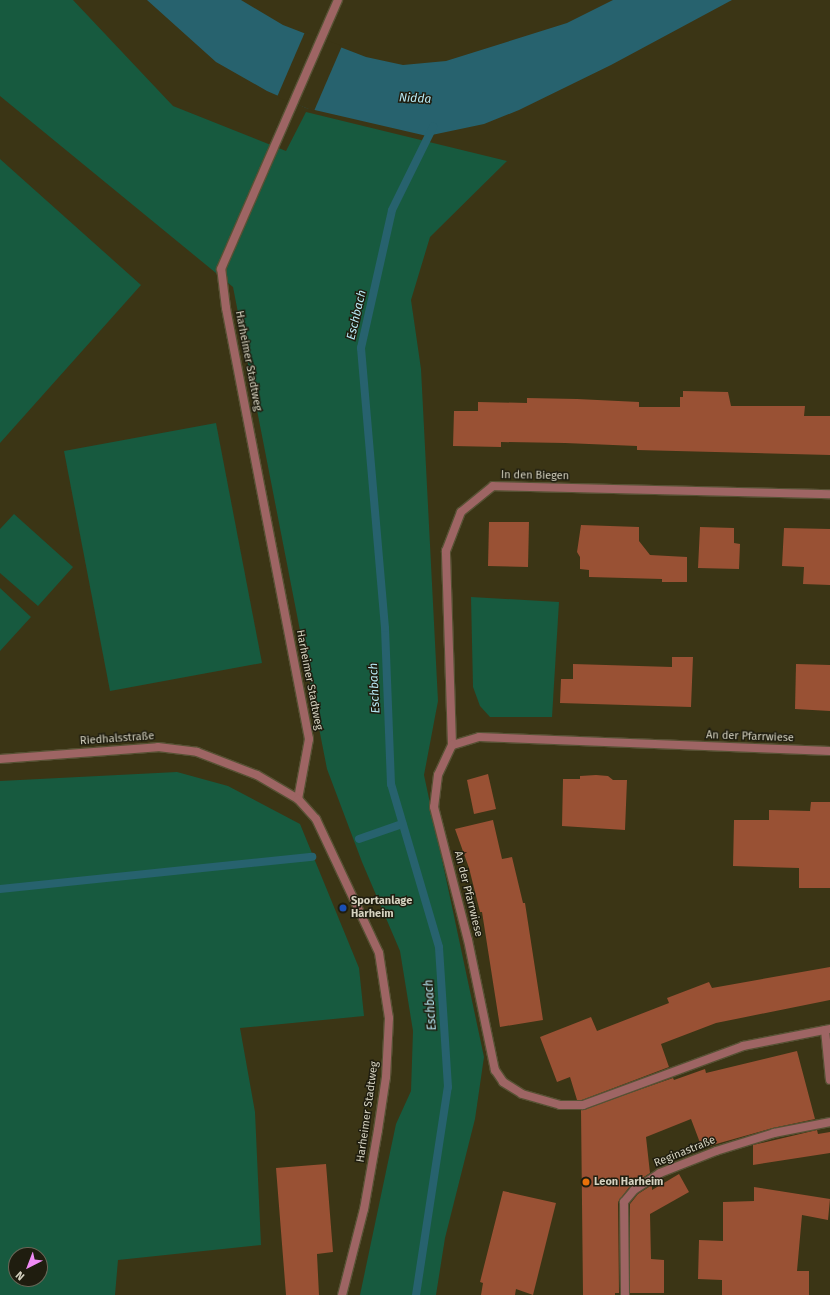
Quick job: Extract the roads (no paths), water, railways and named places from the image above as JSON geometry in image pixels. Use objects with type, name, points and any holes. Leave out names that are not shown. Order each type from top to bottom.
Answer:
[{"type":"street","name":"Harheimer Stadtweg","points":[[338,0],[273,154],[222,269],[226,308],[309,739],[298,799],[316,820],[379,953],[389,1018],[386,1077],[378,1130],[364,1209],[342,1295]]},
{"type":"street","name":"In den Biegen","points":[[452,745],[446,551],[461,512],[493,486],[830,494]]},
{"type":"street","name":"An der Pfarrwiese","points":[[827,1030],[743,1046],[583,1105],[560,1105],[539,1101],[503,1082],[495,1070],[468,940],[434,807],[438,775],[452,745],[479,737],[830,751]]},
{"type":"street","name":"Riedhalsstraße","points":[[0,759],[158,747],[197,752],[257,775],[298,799]]},
{"type":"street","points":[[827,1030],[830,1080]]},
{"type":"street","name":"Reginastraße","points":[[624,1295],[624,1202],[634,1190],[660,1173],[716,1151],[774,1133],[830,1122]]},
{"type":"water","name":"Nidda","points":[[147,0],[241,0],[283,25],[366,57],[403,65],[446,61],[567,23],[613,0],[732,0],[611,65],[519,110],[484,124],[427,136],[306,108],[267,91],[216,62]]},
{"type":"waterway","name":"Eschbach","points":[[416,1295],[448,1087],[439,947],[391,784],[385,628],[361,348],[392,210],[433,127]]},
{"type":"waterway","points":[[359,839],[402,824]]},
{"type":"waterway","points":[[0,889],[312,857]]},
{"type":"place","name":"Sportanlage Harheim","points":[[343,908]]},
{"type":"place","name":"Leon Harheim","points":[[586,1182]]}]
